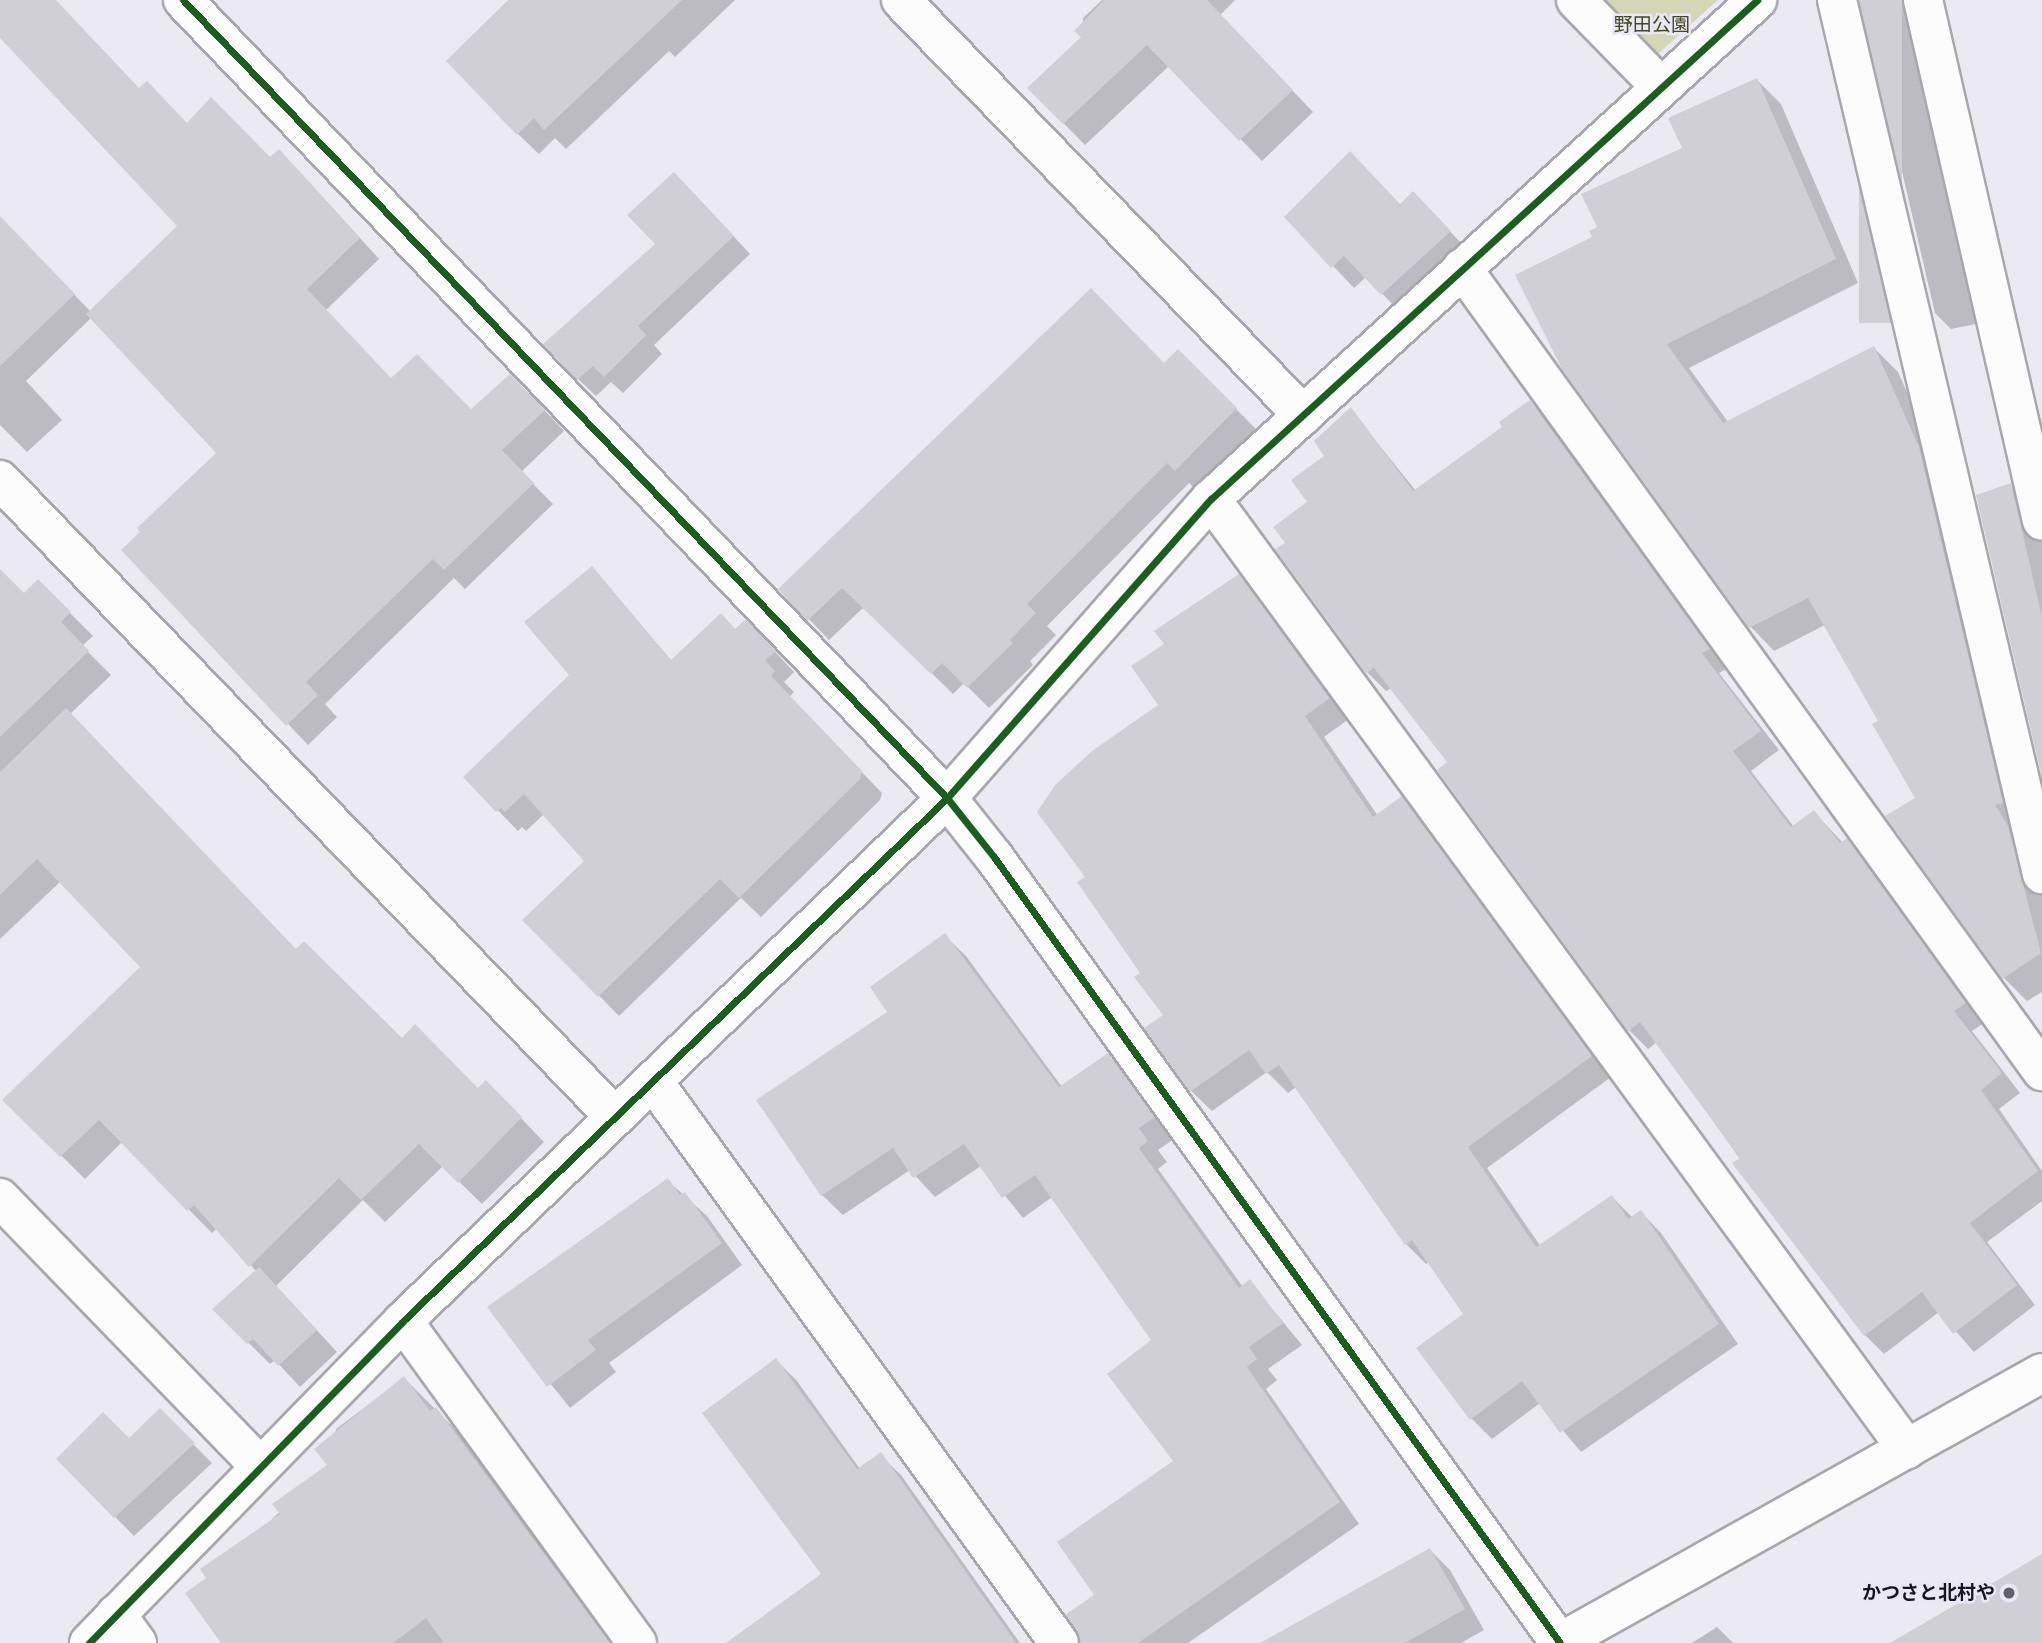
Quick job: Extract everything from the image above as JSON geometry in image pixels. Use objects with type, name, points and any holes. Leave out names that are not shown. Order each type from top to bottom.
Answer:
[{"type":"street","points":[[183,0],[947,798],[994,856],[1559,1643],[2042,1373]]},
{"type":"street","points":[[901,0],[1303,415]]},
{"type":"street","points":[[1576,0],[1660,86]]},
{"type":"street","points":[[89,1643],[127,1629],[259,1465],[403,1321],[947,798],[1211,499],[1757,0]]},
{"type":"street","points":[[1837,0],[2042,874]]},
{"type":"street","points":[[1923,0],[2042,521]]},
{"type":"street","points":[[1462,268],[2042,1071]]},
{"type":"street","points":[[0,480],[615,1117]]},
{"type":"street","points":[[1211,499],[1907,1449]]},
{"type":"street","points":[[653,1081],[1059,1643]]},
{"type":"street","points":[[0,1198],[259,1465]]},
{"type":"street","points":[[403,1321],[637,1643]]},
{"type":"green space","name":"野田公園","points":[[1592,0],[1718,0],[1650,61]]},
{"type":"building","points":[[0,0],[56,0],[139,88],[147,81],[187,123],[211,97],[270,157],[279,149],[360,238],[307,289],[391,378],[417,354],[471,409],[510,374],[545,410],[502,450],[534,483],[444,570],[433,559],[306,682],[318,695],[286,726],[121,550],[140,532],[137,528],[216,453],[86,314],[177,226],[0,38]]},
{"type":"building","points":[[508,0],[682,0],[544,130],[534,118],[517,135],[446,61]]},
{"type":"building","points":[[1104,0],[1207,0],[1293,90],[1239,141],[1147,45],[1063,124],[1027,88],[1081,37],[1074,31]]},
{"type":"building","points":[[1859,0],[1902,0],[1902,323],[1859,323]]},
{"type":"building","points":[[1757,78],[1836,259],[1667,344],[1723,423],[1874,346],[1919,447],[2003,803],[1995,805],[2008,826],[2041,953],[2002,979],[1885,816],[1915,798],[1872,724],[1878,721],[1808,598],[1749,628],[1562,369],[1515,275],[1592,237],[1589,231],[1597,227],[1581,194],[1682,148],[1668,118]]},
{"type":"building","points":[[1350,151],[1400,204],[1413,191],[1451,231],[1381,295],[1344,256],[1331,268],[1284,217]]},
{"type":"building","points":[[674,172],[734,236],[638,326],[646,335],[604,377],[593,366],[577,380],[543,344],[655,244],[627,215]]},
{"type":"building","points":[[0,216],[75,294],[0,366]]},
{"type":"building","points":[[1091,288],[1164,363],[1178,349],[1237,408],[1175,471],[1167,463],[1027,604],[1036,613],[1010,640],[1013,643],[967,688],[942,663],[931,674],[842,588],[807,621],[778,589]]},
{"type":"building","points":[[1530,400],[1710,649],[1702,653],[1761,731],[1733,751],[1791,827],[1814,810],[1840,843],[1847,838],[1966,1003],[1954,1011],[2002,1073],[1981,1090],[2038,1171],[1970,1223],[2017,1285],[1953,1334],[1922,1292],[1864,1336],[1732,1163],[1740,1158],[1640,1022],[1628,1031],[1437,770],[1447,762],[1374,668],[1366,673],[1275,549],[1285,543],[1273,527],[1307,502],[1291,480],[1324,456],[1314,441],[1351,407],[1413,491],[1502,427],[1499,422]]},
{"type":"building","points":[[2011,483],[2042,617],[2042,778],[1976,495]]},
{"type":"building","points":[[592,566],[671,660],[721,613],[735,629],[746,619],[776,651],[765,660],[775,671],[771,676],[862,771],[860,779],[739,898],[720,879],[598,997],[522,920],[584,861],[524,794],[505,812],[501,808],[496,812],[463,777],[569,675],[524,622]]},
{"type":"building","points":[[0,569],[24,593],[38,579],[71,612],[61,622],[89,651],[0,737]]},
{"type":"building","points":[[1239,574],[1330,698],[1305,716],[1373,817],[1402,796],[1592,1056],[1468,1147],[1536,1247],[1612,1195],[1628,1219],[1641,1210],[1719,1324],[1560,1433],[1522,1381],[1470,1420],[1416,1348],[1463,1314],[1412,1240],[1405,1245],[1279,1065],[1266,1074],[1249,1050],[1190,1092],[1144,1028],[1163,1015],[1134,977],[1140,973],[1077,882],[1085,877],[1037,812],[1055,785],[1092,751],[1158,705],[1131,666],[1164,644],[1154,631]]},
{"type":"building","points":[[66,708],[296,949],[304,941],[402,1038],[415,1024],[478,1088],[486,1080],[522,1117],[458,1183],[419,1144],[361,1200],[339,1178],[249,1267],[194,1205],[187,1211],[99,1120],[60,1157],[2,1100],[140,967],[37,859],[0,895],[0,772]]},
{"type":"building","points":[[945,933],[1059,1087],[1108,1053],[1155,1117],[1139,1128],[1148,1141],[1139,1148],[1239,1288],[1250,1279],[1283,1323],[1249,1347],[1257,1359],[1247,1367],[1340,1502],[1138,1643],[1080,1643],[1065,1615],[1094,1595],[1057,1542],[1173,1461],[1107,1374],[1151,1340],[1035,1175],[1002,1198],[964,1144],[913,1178],[893,1148],[821,1196],[756,1100],[887,1012],[870,987]]},
{"type":"building","points":[[668,1178],[680,1195],[685,1192],[722,1243],[588,1340],[596,1350],[547,1387],[487,1307]]},
{"type":"building","points":[[259,1267],[317,1330],[278,1366],[253,1339],[247,1344],[212,1309]]},
{"type":"building","points":[[776,1358],[857,1469],[881,1452],[1016,1643],[726,1643],[821,1574],[702,1413]]},
{"type":"building","points":[[404,1376],[430,1411],[436,1407],[610,1643],[444,1643],[426,1618],[393,1643],[221,1643],[185,1593],[206,1578],[200,1569],[280,1514],[272,1504],[327,1465],[314,1449]]},
{"type":"building","points":[[160,1408],[195,1443],[114,1518],[56,1459],[103,1412],[129,1438]]},
{"type":"building","points":[[1430,1548],[1465,1609],[1405,1643],[1260,1643]]},
{"type":"building","name":"かつさと北村や","points":[[2042,1554],[2042,1643],[1890,1643]]},
{"type":"cycle path","points":[[183,0],[947,798],[994,857],[1560,1643]]},
{"type":"cycle path","points":[[89,1643],[403,1321],[947,798],[1211,499],[1757,0]]},
{"type":"place","name":"かつさと北村や","points":[[2009,1593]]}]
